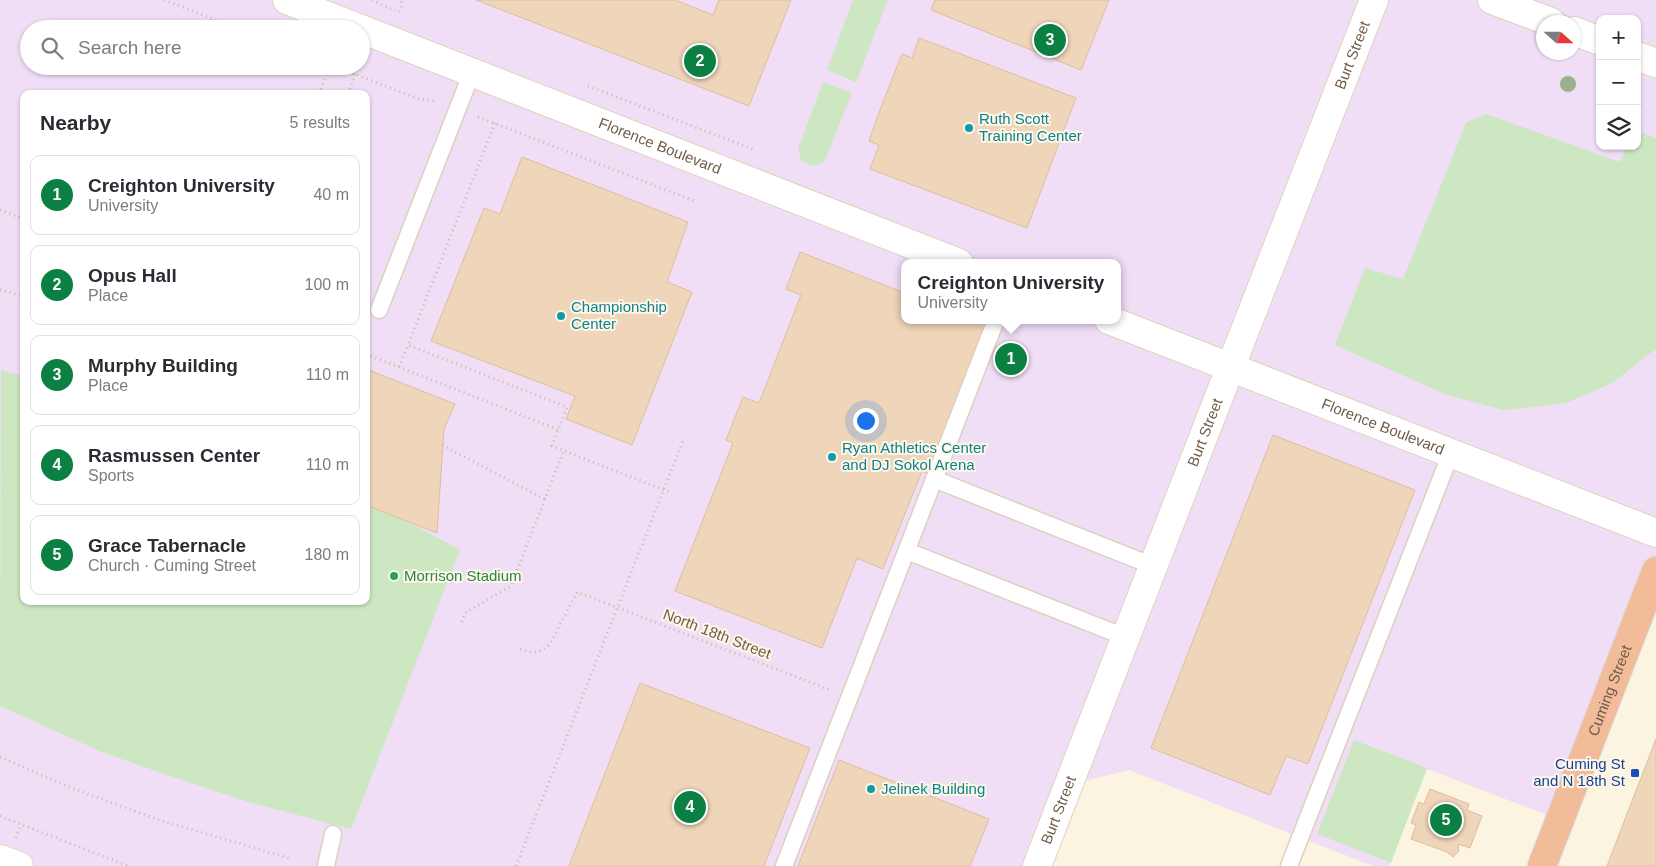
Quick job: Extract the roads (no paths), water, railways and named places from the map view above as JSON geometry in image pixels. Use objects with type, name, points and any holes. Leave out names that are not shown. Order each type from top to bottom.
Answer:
[{"type":"highway","name":"Cuming Street","points":[[1542,866],[1656,571]]},
{"type":"main road","name":"Florence Boulevard","points":[[287,0],[338,20]]},
{"type":"main road","name":"Burt Street","points":[[1037,866],[1374,0]]},
{"type":"main road","points":[[1492,0],[1536,16]]},
{"type":"main road","name":"Florence Boulevard","points":[[370,32],[949,259]]},
{"type":"main road","points":[[1581,34],[1596,39]]},
{"type":"main road","points":[[1641,57],[1656,63]]},
{"type":"main road","name":"Florence Boulevard","points":[[1119,324],[1656,533]]},
{"type":"main road","points":[[8,848],[19,866]]},
{"type":"lane","points":[[378,310],[472,72]]},
{"type":"lane","points":[[784,866],[994,324]]},
{"type":"lane","points":[[1289,866],[1451,453]]},
{"type":"lane","points":[[934,479],[1153,566]]},
{"type":"lane","points":[[907,551],[1125,637]]},
{"type":"lane","points":[[326,866],[333,834]]},
{"type":"place","name":"Murphy Building","points":[[1050,40]]},
{"type":"place","name":"Opus Hall","points":[[700,61]]},
{"type":"place","name":"Ruth Scott Training Center","points":[[969,128]]},
{"type":"place","name":"Championship Center","points":[[561,316]]},
{"type":"place","name":"Creighton University","points":[[1011,359]]},
{"type":"place","name":"Ryan Athletics Center and DJ Sokol Arena","points":[[832,457]]},
{"type":"place","name":"Morrison Stadium","points":[[394,576]]},
{"type":"place","name":"Cuming St and N 18th St","points":[[1635,773]]},
{"type":"place","name":"Jelinek Building","points":[[871,789]]},
{"type":"place","name":"Rasmussen Center","points":[[690,807]]},
{"type":"place","name":"Grace Tabernacle","points":[[1446,820]]}]
